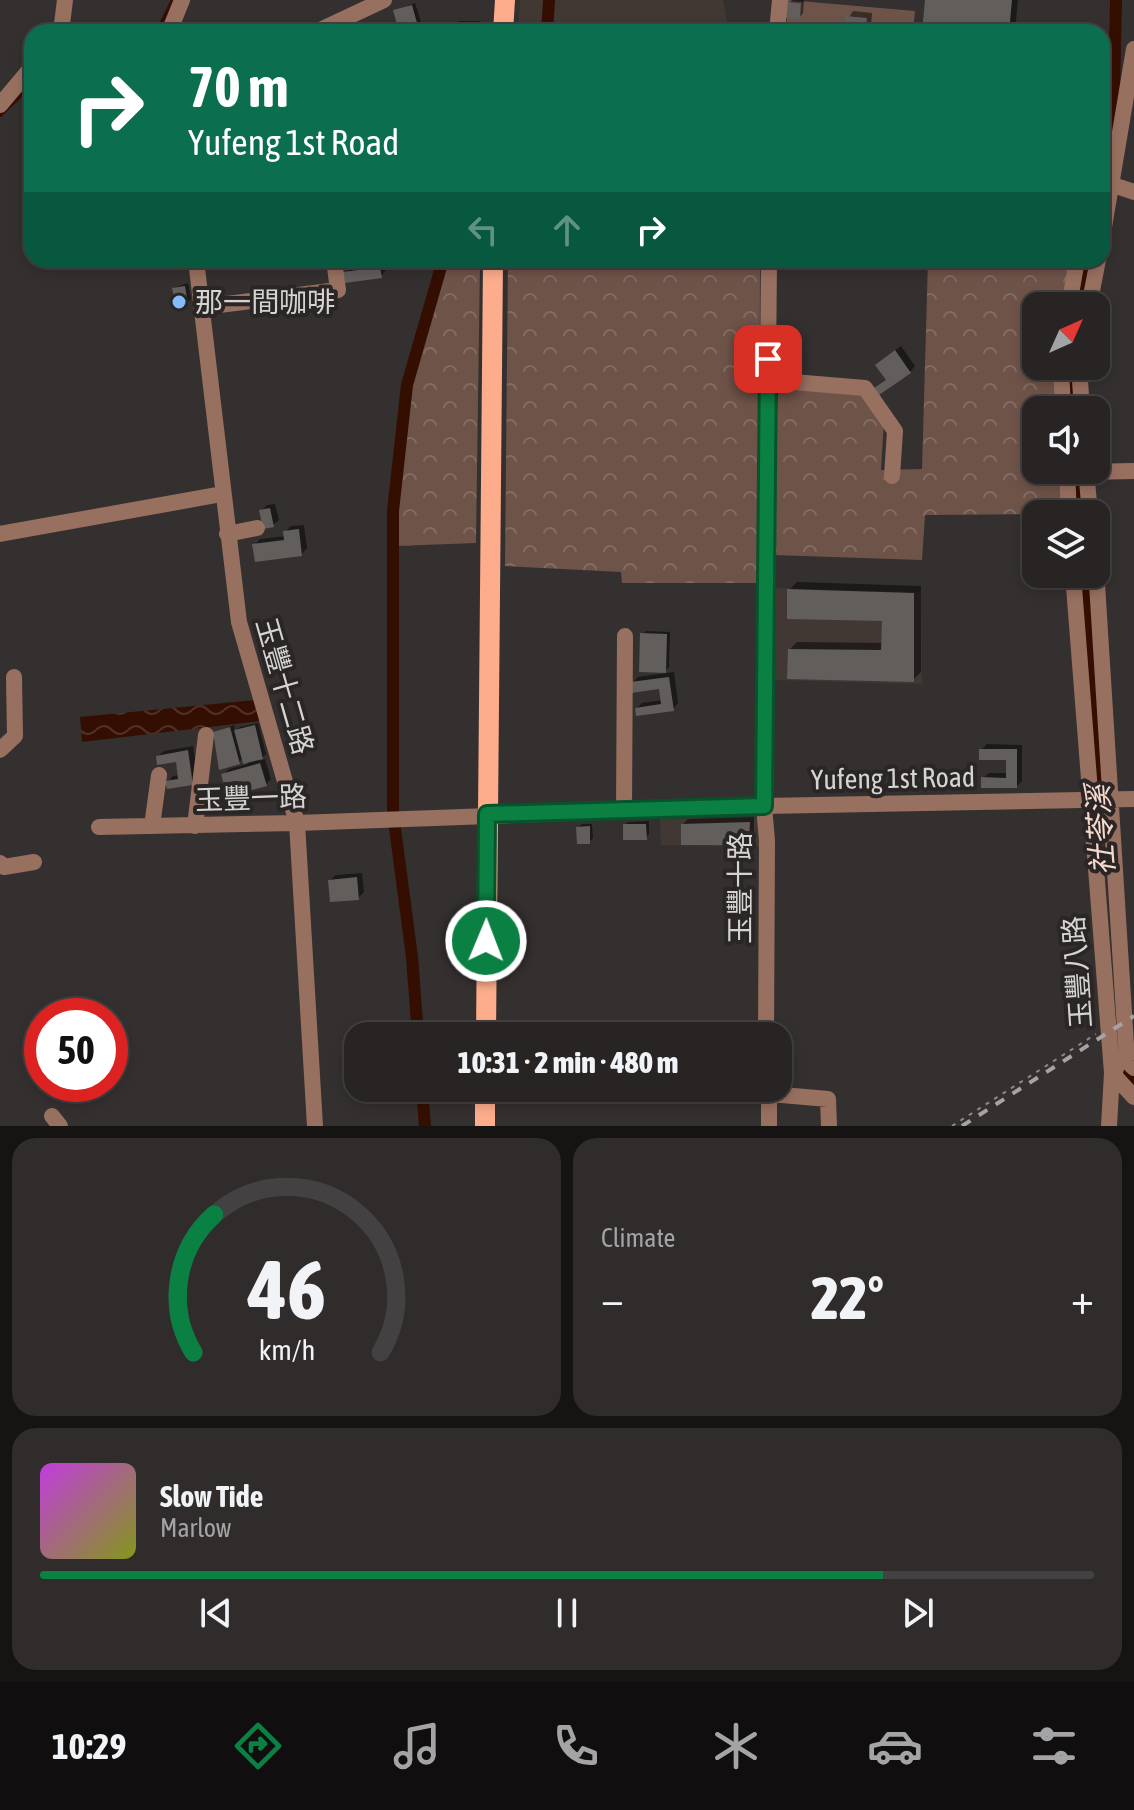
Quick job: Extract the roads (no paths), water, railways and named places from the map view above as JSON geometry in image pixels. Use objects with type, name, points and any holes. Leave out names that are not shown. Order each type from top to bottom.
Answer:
[{"type":"main road","points":[[504,24],[505,0]]},
{"type":"main road","points":[[486,1022],[493,268]]},
{"type":"main road","points":[[485,1102],[485,1126]]},
{"type":"street","points":[[62,24],[65,0]]},
{"type":"street","points":[[172,24],[182,0]]},
{"type":"street","points":[[333,24],[384,0]]},
{"type":"street","points":[[778,24],[780,0]]},
{"type":"street","points":[[1110,173],[1134,49]]},
{"type":"street","points":[[0,105],[24,76]]},
{"type":"street","points":[[1110,184],[1134,192]]},
{"type":"street","name":"玉豐十二路","points":[[197,268],[239,622],[297,823],[315,1126]]},
{"type":"street","points":[[203,307],[338,290],[335,268]]},
{"type":"street","name":"玉豐十路","points":[[766,1022],[767,841],[764,806],[769,268]]},
{"type":"street","points":[[1071,292],[1076,268]]},
{"type":"street","points":[[1092,292],[1096,268]]},
{"type":"street","points":[[769,380],[865,388],[895,431],[892,476]]},
{"type":"street","points":[[1110,471],[1134,471]]},
{"type":"street","points":[[0,534],[222,494]]},
{"type":"street","points":[[227,534],[257,528]]},
{"type":"street","name":"玉豐八路","points":[[1075,588],[1100,800],[1107,1027],[1123,1067],[1109,1126]]},
{"type":"street","points":[[1096,588],[1100,800],[1123,1067],[1134,1097]]},
{"type":"street","points":[[624,812],[625,636]]},
{"type":"street","points":[[0,750],[15,736],[14,677]]},
{"type":"street","points":[[195,826],[206,735]]},
{"type":"street","points":[[152,826],[159,775]]},
{"type":"street","points":[[1100,800],[1134,799]]},
{"type":"street","name":"Yufeng 1st Road","points":[[404,819],[764,806],[1100,800]]},
{"type":"street","name":"玉豐一路","points":[[99,827],[404,819]]},
{"type":"street","points":[[0,863],[4,867],[13,867],[34,862]]},
{"type":"street","points":[[792,1094],[828,1099],[829,1126]]},
{"type":"street","points":[[769,1126],[770,1102]]},
{"type":"water","points":[[255,700],[260,721],[82,742],[80,717]]},
{"type":"waterway","points":[[161,24],[173,0]]},
{"type":"waterway","points":[[548,24],[549,0]]},
{"type":"waterway","name":"社苓溪","points":[[1110,119],[1114,93],[1116,0]]},
{"type":"waterway","points":[[0,115],[24,92]]},
{"type":"waterway","points":[[417,1022],[412,957],[393,813],[393,511],[407,385],[441,268]]},
{"type":"waterway","name":"社苓溪","points":[[1081,292],[1086,268]]},
{"type":"waterway","name":"社苓溪","points":[[1071,380],[1072,396]]},
{"type":"waterway","name":"社苓溪","points":[[1078,484],[1079,500]]},
{"type":"waterway","name":"社苓溪","points":[[1084,588],[1099,800]]},
{"type":"waterway","name":"社苓溪","points":[[1116,1058],[1134,1080]]},
{"type":"waterway","points":[[423,1102],[425,1126]]},
{"type":"railway","points":[[962,1126],[1134,1016]]},
{"type":"place","name":"那一間咖啡","points":[[179,302]]}]
